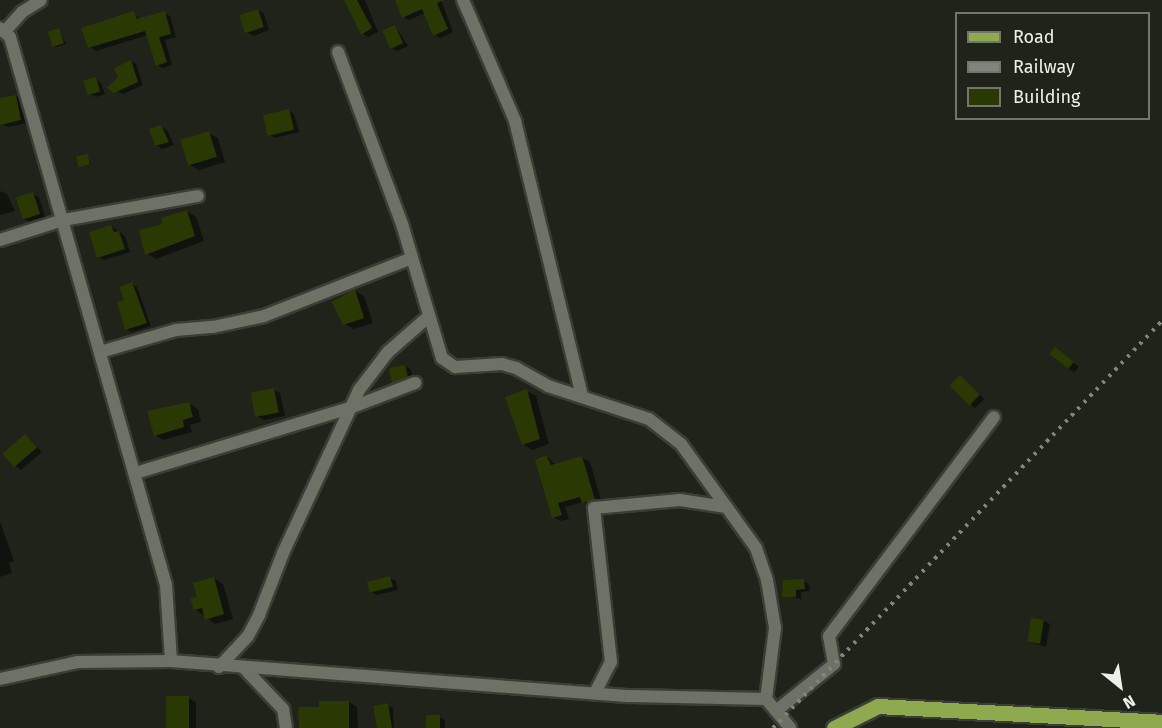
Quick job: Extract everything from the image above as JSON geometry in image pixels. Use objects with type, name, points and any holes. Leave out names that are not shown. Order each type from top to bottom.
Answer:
[{"type":"main road","points":[[834,728],[879,706],[1162,722]]},
{"type":"street","points":[[41,0],[22,12],[3,29],[63,220],[166,585],[171,662]]},
{"type":"street","points":[[463,0],[515,122],[582,396]]},
{"type":"street","points":[[338,52],[412,258],[437,350],[449,364],[502,364],[548,386],[582,396],[665,428],[703,470],[756,548],[767,580],[775,628],[766,699],[790,728]]},
{"type":"street","points":[[0,240],[63,220],[198,196]]},
{"type":"street","points":[[100,352],[176,330],[213,327],[264,316],[412,258]]},
{"type":"street","points":[[219,667],[248,636],[259,615],[283,553],[350,408],[388,352],[428,317]]},
{"type":"street","points":[[142,471],[350,408],[415,383]]},
{"type":"street","points":[[776,711],[834,664],[829,636],[994,417]]},
{"type":"street","points":[[595,693],[611,662],[594,508],[680,500],[726,507]]},
{"type":"street","points":[[0,679],[77,662],[171,662],[595,693],[766,699]]},
{"type":"street","points":[[244,668],[283,709],[286,728]]},
{"type":"building","points":[[344,0],[357,0],[372,28],[361,35]]},
{"type":"building","points":[[395,0],[444,0],[437,3],[448,29],[433,36],[422,9],[402,18]]},
{"type":"building","points":[[258,9],[264,27],[245,33],[239,15]]},
{"type":"building","points":[[134,11],[137,19],[165,11],[171,34],[159,37],[167,62],[156,66],[145,31],[88,48],[81,28]]},
{"type":"building","points":[[395,25],[403,43],[390,49],[382,31]]},
{"type":"building","points":[[59,28],[64,43],[53,47],[48,32]]},
{"type":"building","points":[[131,60],[138,82],[114,93],[107,88],[118,77],[114,68]]},
{"type":"building","points":[[96,77],[100,91],[88,95],[84,81]]},
{"type":"building","points":[[16,95],[21,120],[0,125],[0,98]]},
{"type":"building","points":[[289,109],[294,129],[268,136],[263,116]]},
{"type":"building","points":[[161,125],[169,142],[155,146],[149,129]]},
{"type":"building","points":[[209,131],[217,157],[188,166],[180,140]]},
{"type":"building","points":[[88,154],[90,165],[78,167],[76,156]]},
{"type":"building","points":[[33,192],[40,214],[23,219],[16,198]]},
{"type":"building","points":[[187,210],[195,236],[145,255],[139,230],[162,224],[161,218]]},
{"type":"building","points":[[111,225],[114,232],[119,231],[125,249],[97,258],[89,232]]},
{"type":"building","points":[[132,282],[147,323],[125,330],[117,302],[124,300],[119,287]]},
{"type":"building","points":[[355,289],[364,318],[343,325],[332,302]]},
{"type":"building","points":[[1055,347],[1074,362],[1068,369],[1049,354]]},
{"type":"building","points":[[405,365],[408,377],[392,383],[389,368]]},
{"type":"building","points":[[960,375],[980,395],[969,405],[949,386]]},
{"type":"building","points":[[274,388],[279,413],[255,417],[250,393]]},
{"type":"building","points":[[527,389],[540,439],[522,445],[505,397]]},
{"type":"building","points":[[189,402],[193,417],[183,420],[184,427],[154,436],[147,411]]},
{"type":"building","points":[[25,434],[37,448],[14,467],[2,454]]},
{"type":"building","points":[[546,455],[551,465],[582,456],[595,500],[582,503],[580,497],[558,503],[562,515],[552,518],[535,460]]},
{"type":"building","points":[[390,576],[393,587],[370,593],[367,582]]},
{"type":"building","points":[[214,577],[224,614],[205,620],[202,608],[194,610],[190,599],[197,597],[193,583]]},
{"type":"building","points":[[804,579],[805,589],[796,590],[796,597],[782,597],[783,580]]},
{"type":"building","points":[[1031,618],[1044,620],[1040,644],[1027,642]]},
{"type":"building","points":[[166,696],[189,696],[189,728],[166,728]]},
{"type":"building","points":[[319,701],[349,701],[349,728],[299,728],[298,707],[319,707]]},
{"type":"building","points":[[388,703],[392,728],[377,728],[373,706]]},
{"type":"building","points":[[426,715],[440,715],[440,728],[426,728]]},
{"type":"railway","points":[[773,728],[1162,321]]}]
